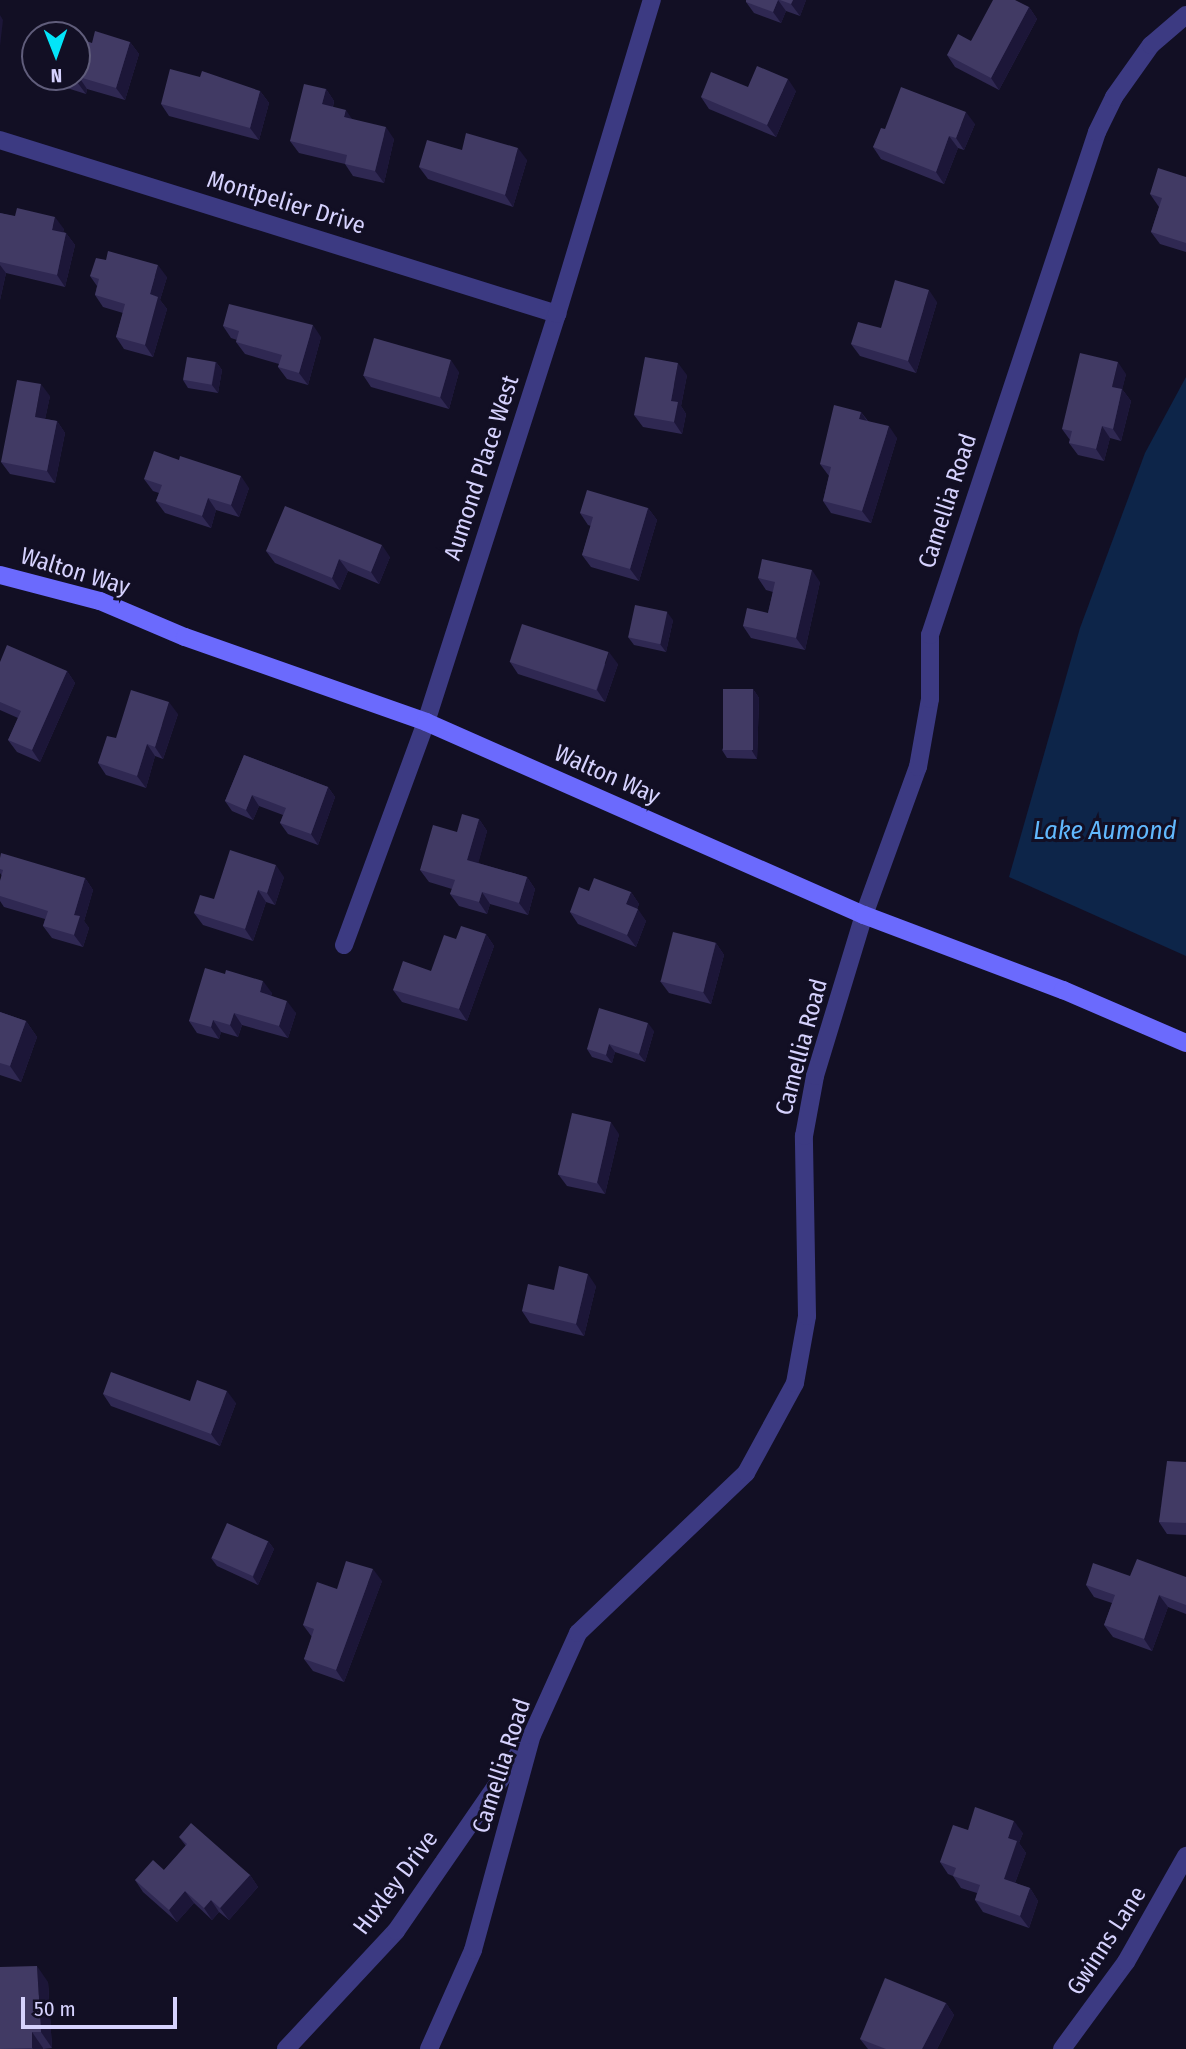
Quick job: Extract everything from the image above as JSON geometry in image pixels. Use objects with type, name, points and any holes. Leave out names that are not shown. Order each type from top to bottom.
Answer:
[{"type":"main road","name":"Walton Way","points":[[0,575],[100,601],[185,637],[426,722],[864,915],[1063,990],[1186,1043]]},
{"type":"street","name":"Aumond Place West","points":[[344,945],[426,722],[557,314],[652,0]]},
{"type":"street","name":"Camellia Road","points":[[429,2049],[473,1950],[532,1735],[578,1633],[746,1472],[795,1383],[807,1316],[804,1136],[816,1076],[864,915],[918,767],[930,699],[930,635],[1078,180],[1114,97],[1151,45],[1186,16]]},
{"type":"street","name":"Montpelier Drive","points":[[0,140],[557,314]]},
{"type":"street","name":"Huxley Drive","points":[[286,2049],[396,1931],[532,1735]]},
{"type":"street","name":"Gwinns Lane","points":[[1062,2049],[1126,1962],[1186,1856]]},
{"type":"water","name":"Lake Aumond","points":[[1186,377],[1186,956],[1009,877],[1080,628],[1145,453]]},
{"type":"building","points":[[746,0],[778,0],[773,12]]},
{"type":"building","points":[[993,0],[1015,0],[1029,7],[991,78],[947,55],[958,34],[971,41]]},
{"type":"building","points":[[95,31],[130,42],[116,88],[91,81]]},
{"type":"building","points":[[757,66],[788,79],[767,125],[701,97],[711,72],[748,87]]},
{"type":"building","points":[[170,69],[200,77],[202,71],[260,91],[250,128],[161,104]]},
{"type":"building","points":[[304,84],[326,89],[322,104],[346,110],[344,117],[386,127],[375,171],[345,164],[347,155],[290,141]]},
{"type":"building","points":[[901,87],[966,112],[956,138],[949,136],[936,172],[873,147],[881,128],[885,129]]},
{"type":"building","points":[[466,133],[518,148],[505,195],[419,167],[427,140],[462,150]]},
{"type":"building","points":[[1158,168],[1186,177],[1186,243],[1151,232],[1162,198],[1150,194]]},
{"type":"building","points":[[17,208],[55,217],[52,230],[66,233],[57,275],[0,262],[0,213],[15,216]]},
{"type":"building","points":[[108,251],[158,265],[150,294],[158,297],[145,345],[116,337],[125,304],[95,295],[99,279],[90,276],[96,258],[106,260]]},
{"type":"building","points":[[895,280],[929,290],[908,361],[851,344],[858,322],[881,328]]},
{"type":"building","points":[[229,304],[313,325],[299,373],[278,367],[282,355],[236,342],[239,331],[223,326]]},
{"type":"building","points":[[374,338],[451,360],[440,398],[363,375]]},
{"type":"building","points":[[1080,353],[1118,362],[1112,387],[1122,389],[1113,429],[1102,426],[1096,449],[1069,443],[1072,431],[1062,429]]},
{"type":"building","points":[[187,357],[216,362],[212,385],[183,380]]},
{"type":"building","points":[[645,357],[678,363],[671,401],[678,402],[674,422],[634,415]]},
{"type":"building","points":[[17,380],[41,384],[35,417],[57,421],[47,471],[1,462]]},
{"type":"building","points":[[834,405],[861,412],[859,419],[889,426],[862,511],[823,501],[831,467],[820,464]]},
{"type":"building","points":[[154,451],[179,460],[180,456],[241,476],[231,505],[208,498],[202,516],[156,501],[162,485],[144,479]]},
{"type":"building","points":[[587,490],[648,508],[630,569],[582,555],[593,517],[580,513]]},
{"type":"building","points":[[285,506],[382,545],[371,572],[339,559],[332,578],[266,551]]},
{"type":"building","points":[[762,559],[812,570],[796,638],[743,626],[747,608],[768,613],[775,582],[758,578]]},
{"type":"building","points":[[635,605],[667,612],[660,644],[628,637]]},
{"type":"building","points":[[522,624],[609,652],[596,690],[510,662]]},
{"type":"building","points":[[7,645],[67,671],[32,750],[8,740],[21,711],[0,702],[0,662]]},
{"type":"building","points":[[723,689],[753,689],[753,750],[723,750]]},
{"type":"building","points":[[131,690],[169,702],[155,747],[147,744],[137,776],[98,763],[107,736],[116,738]]},
{"type":"building","points":[[244,755],[328,787],[311,834],[280,823],[286,808],[252,795],[246,810],[225,801]]},
{"type":"building","points":[[462,814],[479,819],[467,860],[527,877],[519,903],[482,892],[479,902],[450,894],[455,880],[420,870],[433,825],[457,832]]},
{"type":"building","points":[[230,850],[276,865],[267,893],[258,890],[245,929],[194,913],[200,895],[214,899]]},
{"type":"building","points":[[1,853],[85,878],[74,915],[80,916],[74,935],[43,926],[48,911],[0,896],[3,870],[0,869]]},
{"type":"building","points":[[594,878],[631,892],[626,904],[638,909],[627,935],[570,912],[579,887],[589,891]]},
{"type":"building","points":[[461,926],[486,934],[459,1009],[393,990],[403,961],[431,971],[444,935],[456,939]]},
{"type":"building","points":[[673,932],[716,943],[703,992],[661,981]]},
{"type":"building","points":[[205,968],[225,974],[226,970],[263,981],[260,992],[287,1001],[279,1026],[234,1013],[230,1025],[213,1020],[211,1027],[189,1021]]},
{"type":"building","points":[[599,1008],[648,1023],[639,1054],[609,1044],[606,1055],[587,1049]]},
{"type":"building","points":[[0,1012],[26,1021],[10,1066],[0,1063]]},
{"type":"building","points":[[572,1113],[611,1122],[597,1183],[558,1174]]},
{"type":"building","points":[[559,1266],[588,1274],[576,1324],[522,1311],[528,1284],[554,1290]]},
{"type":"building","points":[[111,1372],[190,1401],[197,1380],[227,1391],[211,1434],[103,1394]]},
{"type":"building","points":[[1167,1461],[1186,1462],[1186,1523],[1159,1522]]},
{"type":"building","points":[[227,1523],[268,1541],[253,1576],[212,1558]]},
{"type":"building","points":[[1137,1559],[1186,1577],[1186,1605],[1159,1595],[1144,1639],[1104,1625],[1115,1595],[1086,1585],[1093,1563],[1130,1576]]},
{"type":"building","points":[[346,1561],[373,1569],[336,1670],[304,1659],[314,1629],[303,1625],[317,1582],[337,1589]]},
{"type":"building","points":[[975,1807],[1014,1821],[1008,1838],[1017,1841],[1004,1879],[1030,1888],[1020,1916],[975,1900],[980,1885],[953,1876],[956,1868],[940,1862],[953,1825],[968,1830]]},
{"type":"building","points":[[191,1823],[250,1875],[220,1908],[211,1900],[204,1908],[185,1891],[169,1910],[135,1880],[153,1860],[164,1870],[187,1844],[179,1837]]},
{"type":"building","points":[[37,1966],[41,2032],[32,2032],[32,2048],[0,2049],[0,1967]]},
{"type":"building","points":[[885,1978],[946,2003],[922,2049],[886,2049],[860,2039]]}]
